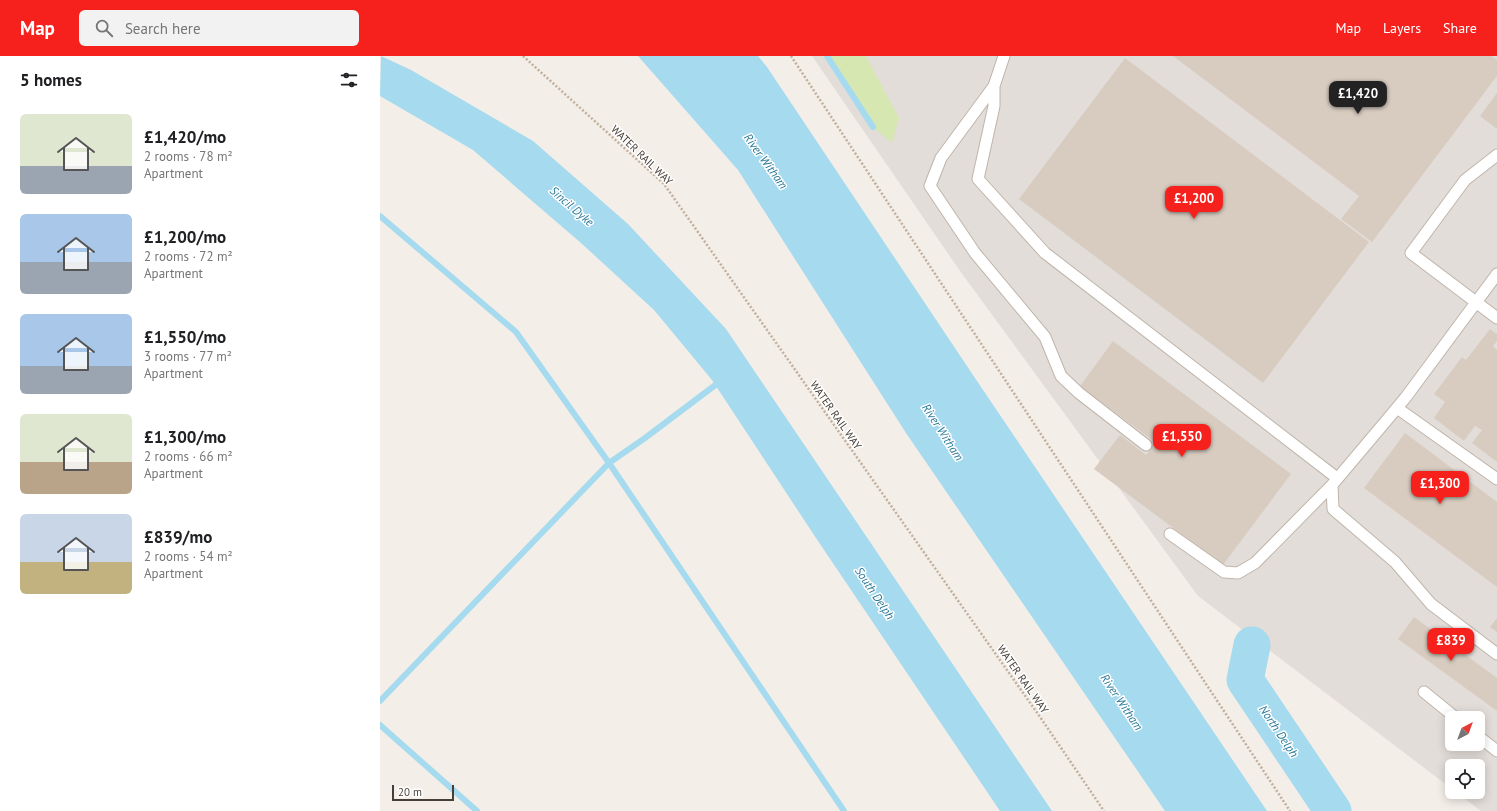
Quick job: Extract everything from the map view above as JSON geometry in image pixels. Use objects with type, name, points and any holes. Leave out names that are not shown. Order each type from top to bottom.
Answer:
[{"type":"lane","points":[[1004,56],[994,86],[941,158],[930,186],[975,253],[1045,337],[1061,376],[1079,393],[1146,445]]},
{"type":"lane","points":[[994,86],[994,106],[978,180],[1046,253],[1335,482]]},
{"type":"lane","points":[[1497,155],[1464,180],[1411,253],[1497,318]]},
{"type":"lane","points":[[1170,534],[1224,572],[1238,573],[1255,563],[1335,482],[1397,408],[1497,274]]},
{"type":"lane","points":[[1397,408],[1497,479]]},
{"type":"lane","points":[[1335,482],[1332,509],[1395,562],[1431,604],[1497,654]]},
{"type":"lane","points":[[1424,692],[1447,711]]},
{"type":"lane","points":[[1485,742],[1497,751]]},
{"type":"path","name":"WATER RAIL WAY","points":[[523,56],[664,184],[1034,708],[1104,811]]},
{"type":"path","points":[[791,56],[1290,811]]},
{"type":"shaded area","points":[[812,56],[1497,56],[1497,811],[1481,811],[1465,799],[1485,799],[1485,759],[1445,759],[1445,784],[1198,596],[960,271]]},
{"type":"green space","points":[[827,56],[866,56],[899,118],[892,143],[873,127]]},
{"type":"water","points":[[381,56],[411,70],[533,141],[628,224],[726,329],[1052,811],[1000,811],[816,538],[712,380],[654,310],[581,243],[473,150],[380,96]]},
{"type":"water","name":"River Witham","points":[[638,56],[758,56],[767,67],[1267,811],[1165,811],[906,433],[738,170]]},
{"type":"building","points":[[1173,56],[1492,56],[1497,60],[1497,76],[1372,242],[1341,219],[1359,196]]},
{"type":"building","points":[[1125,58],[1369,242],[1263,383],[1019,199]]},
{"type":"building","points":[[1497,93],[1497,129],[1480,116]]},
{"type":"building","points":[[1490,329],[1497,334],[1497,341],[1493,346],[1497,350],[1497,462],[1472,443],[1482,430],[1475,426],[1464,441],[1434,418],[1445,402],[1434,394],[1462,357],[1466,360]]},
{"type":"building","points":[[1113,341],[1291,474],[1223,565],[1094,469],[1120,435],[1146,455],[1155,442],[1080,386]]},
{"type":"building","points":[[1405,433],[1497,502],[1497,587],[1364,488]]},
{"type":"building","points":[[1414,617],[1497,678],[1497,711],[1398,639]]},
{"type":"building","points":[[1497,618],[1497,632],[1490,627]]},
{"type":"waterway","points":[[827,56],[873,127]]},
{"type":"waterway","points":[[380,216],[516,332],[609,463],[844,811]]},
{"type":"waterway","points":[[380,701],[609,463],[722,380]]},
{"type":"waterway","name":"North Delph","points":[[1252,645],[1245,680],[1333,811]]},
{"type":"waterway","points":[[380,725],[477,811]]},
{"type":"water label","name":"Sincil Dyke","points":[[572,206]]},
{"type":"water label","name":"South Delph","points":[[875,593]]}]
